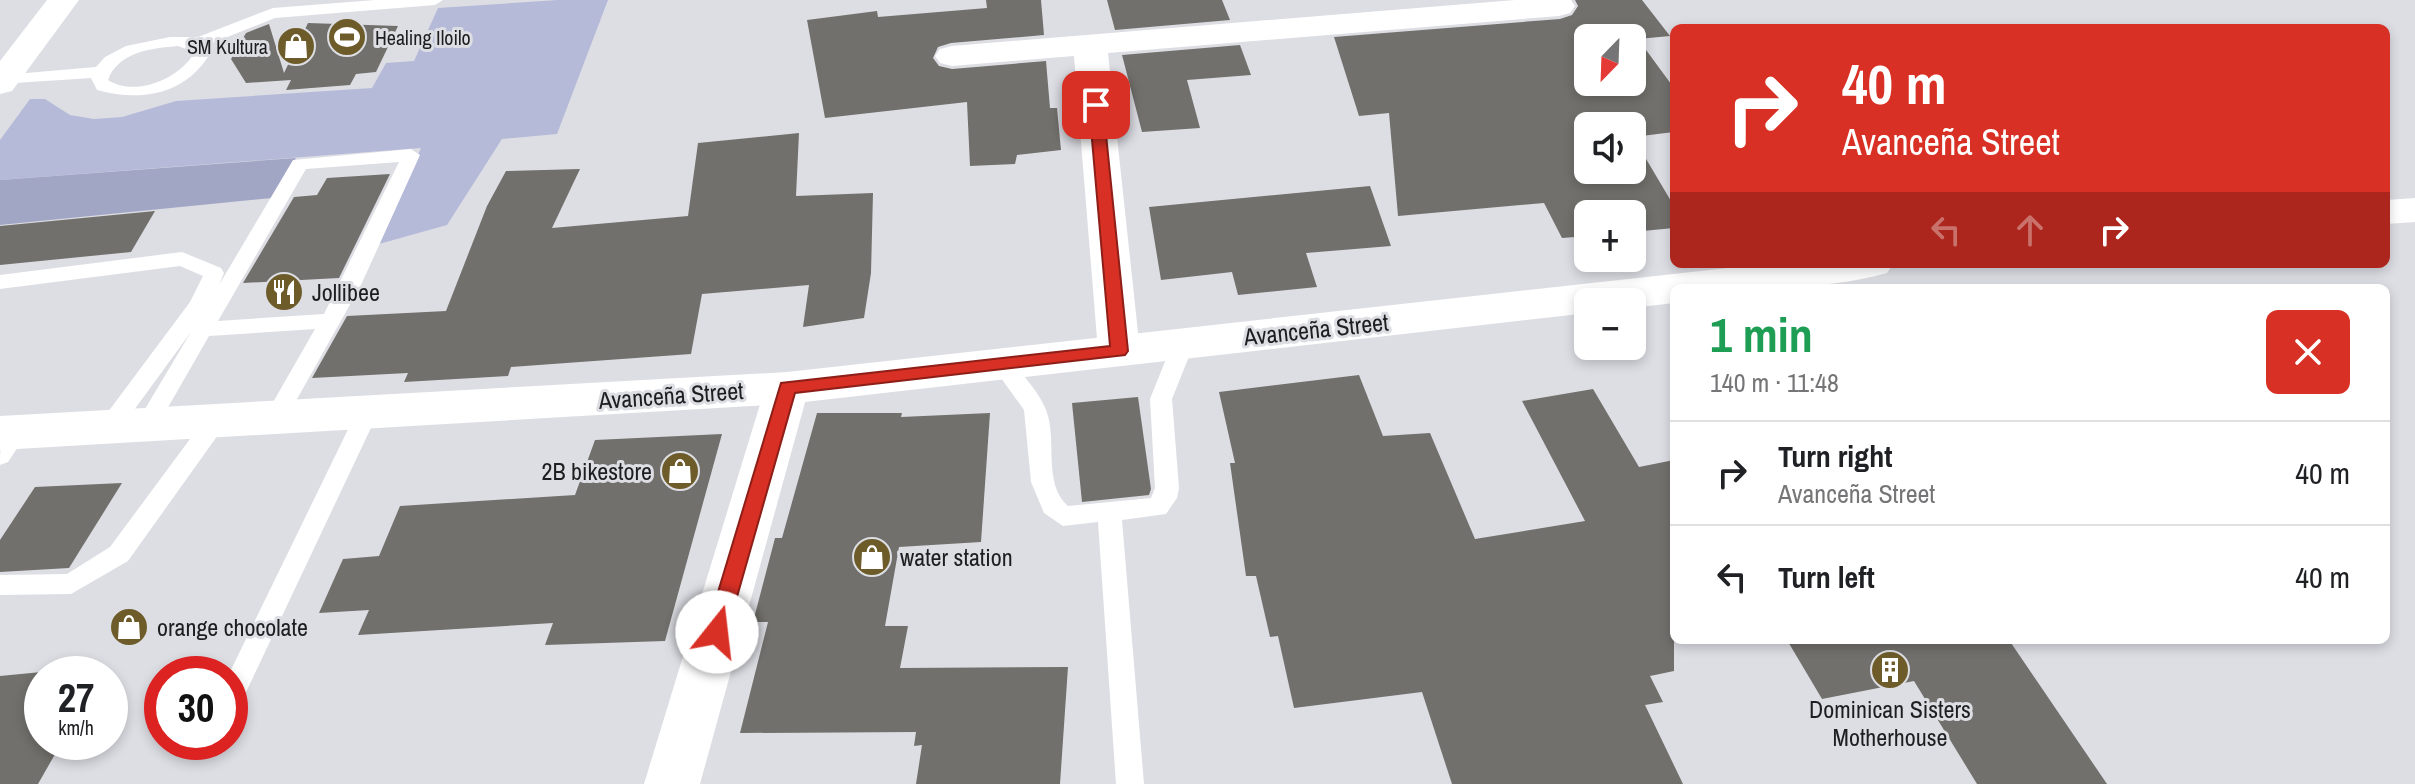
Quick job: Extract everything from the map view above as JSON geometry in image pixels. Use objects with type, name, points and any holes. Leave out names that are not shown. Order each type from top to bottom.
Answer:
[{"type":"main road","points":[[2,82],[63,0]]},
{"type":"main road","points":[[952,56],[1559,6],[1554,0]]},
{"type":"main road","points":[[1090,44],[1119,351]]},
{"type":"main road","points":[[2390,212],[2415,210]]},
{"type":"main road","points":[[1712,284],[1841,268]]},
{"type":"main road","name":"Avanceña Street","points":[[6,441],[128,425],[787,388],[1670,289]]},
{"type":"main road","points":[[672,784],[787,388]]},
{"type":"lane","points":[[191,44],[201,55],[198,63],[176,79],[161,85],[143,90],[113,90],[103,86],[99,80],[108,64],[133,49],[165,42],[191,44],[222,36],[273,13],[435,0]]},
{"type":"lane","points":[[2,82],[101,72]]},
{"type":"lane","points":[[128,425],[203,329],[300,164],[411,155],[351,285],[275,418]]},
{"type":"lane","points":[[0,282],[182,259],[214,273],[199,305],[128,425]]},
{"type":"lane","points":[[203,329],[330,321]]},
{"type":"lane","points":[[1002,364],[1035,411],[1049,504],[1063,516],[1158,507],[1165,498],[1161,399],[1183,344]]},
{"type":"lane","points":[[248,661],[367,413]]},
{"type":"lane","points":[[0,585],[71,584],[119,554],[215,422]]},
{"type":"lane","points":[[1109,512],[1130,784]]},
{"type":"shaded area","points":[[608,0],[557,134],[502,139],[447,225],[379,244],[421,148],[0,180],[0,140],[30,99],[45,99],[70,115],[94,119],[122,117],[176,101],[372,88],[386,63],[414,61],[438,8]]},
{"type":"shaded area","points":[[296,158],[272,198],[0,225],[0,180]]},
{"type":"building","points":[[986,0],[1041,0],[1044,35],[951,43],[938,47],[933,58],[939,66],[952,69],[1046,61],[1050,108],[1057,108],[1061,150],[1017,155],[1015,164],[970,166],[967,102],[825,118],[807,20],[877,11],[878,17],[987,8]]},
{"type":"building","points":[[1107,0],[1222,0],[1230,20],[1115,30]]},
{"type":"building","points":[[1575,0],[1642,0],[1670,36],[1646,38],[1646,24],[1574,24],[1574,96],[1646,96],[1646,50],[1670,83],[1670,132],[1646,135],[1646,112],[1574,112],[1574,184],[1646,184],[1646,159],[1670,199],[1670,228],[1646,231],[1646,200],[1574,200],[1574,237],[1562,238],[1544,203],[1398,216],[1389,113],[1359,116],[1334,37],[1560,19],[1572,15],[1578,6]]},
{"type":"building","points":[[308,23],[398,26],[376,72],[356,74],[350,85],[286,90],[291,80],[246,83],[231,59],[246,33],[269,24],[284,73]]},
{"type":"building","points":[[1240,45],[1251,75],[1187,80],[1200,128],[1142,132],[1122,55]]},
{"type":"building","points":[[799,133],[796,196],[873,193],[871,273],[864,318],[803,327],[809,285],[702,294],[691,354],[511,367],[508,376],[404,382],[408,373],[312,378],[347,316],[446,311],[487,206],[506,171],[580,169],[552,228],[688,216],[698,143]]},
{"type":"building","points":[[390,174],[339,278],[243,283],[294,197],[317,195],[327,178]]},
{"type":"building","points":[[1370,186],[1391,246],[1306,253],[1317,287],[1238,295],[1232,272],[1161,280],[1149,207]]},
{"type":"building","points":[[155,211],[131,252],[0,265],[0,226]]},
{"type":"building","points":[[1359,375],[1383,436],[1430,433],[1475,539],[1585,521],[1522,401],[1593,389],[1639,467],[1670,461],[1670,644],[1674,644],[1674,671],[1650,676],[1663,702],[1645,705],[1683,784],[1452,784],[1422,692],[1294,708],[1278,636],[1270,637],[1256,576],[1246,576],[1230,463],[1235,463],[1219,392]]},
{"type":"building","points":[[1138,397],[1151,489],[1149,495],[1082,502],[1072,403]]},
{"type":"building","points":[[817,413],[902,413],[901,417],[990,413],[981,542],[899,547],[885,626],[908,626],[900,668],[1068,667],[1060,784],[916,784],[922,745],[914,746],[916,732],[740,733],[768,622],[753,622],[775,538],[782,538]]},
{"type":"building","points":[[722,434],[665,641],[545,645],[553,623],[358,635],[369,610],[319,613],[343,559],[379,556],[400,506],[575,495],[595,440]]},
{"type":"building","points":[[122,483],[69,568],[0,572],[0,540],[35,487]]},
{"type":"building","points":[[1789,644],[2012,644],[2107,784],[1977,784],[1914,681],[1822,699]]},
{"type":"building","points":[[24,674],[24,760],[52,760],[38,784],[0,784],[0,676]]},
{"type":"place","name":"Healing Iloilo","points":[[347,37]]},
{"type":"place","name":"SM Kultura","points":[[296,46]]},
{"type":"place","name":"Jollibee","points":[[284,292]]},
{"type":"place","name":"2B bikestore","points":[[680,471]]},
{"type":"place","name":"water station","points":[[872,557]]},
{"type":"place","name":"orange chocolate","points":[[129,627]]},
{"type":"place","name":"Dominican Sisters Motherhouse","points":[[1890,670]]},
{"type":"route","points":[[717,632],[787,388],[1119,351],[1096,105]]}]
